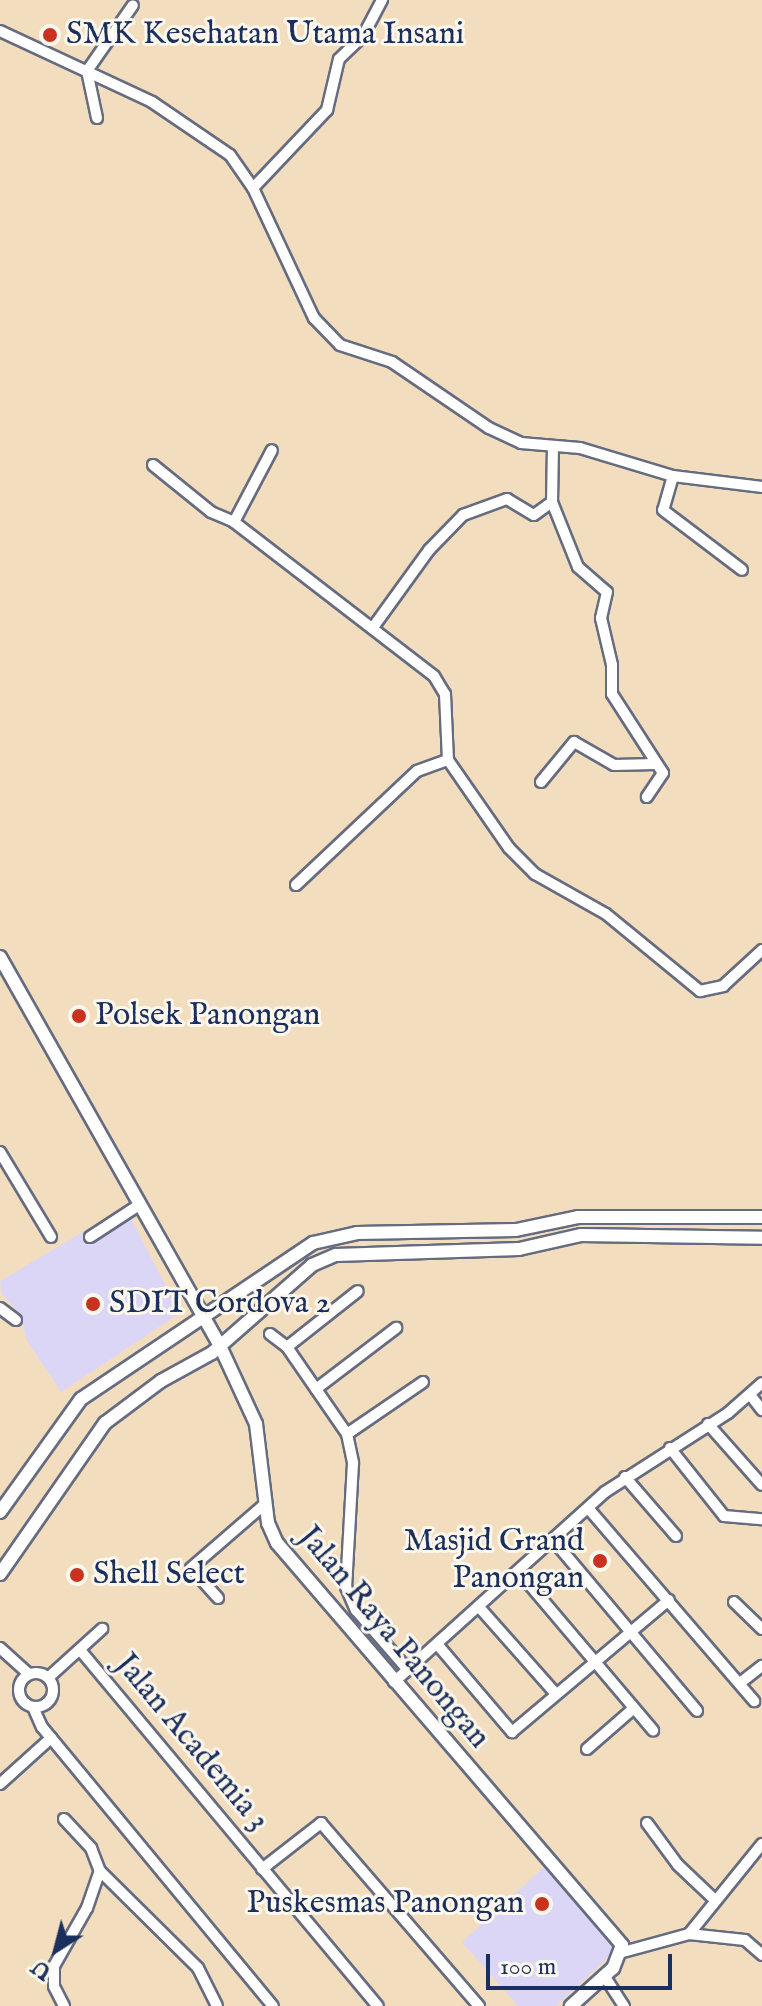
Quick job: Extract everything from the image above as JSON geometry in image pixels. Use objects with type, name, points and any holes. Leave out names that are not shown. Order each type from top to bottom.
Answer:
[{"type":"street","points":[[253,188],[327,110],[339,59],[363,36],[382,0]]},
{"type":"street","points":[[97,118],[87,71],[133,5]]},
{"type":"street","points":[[0,31],[87,71],[211,138],[253,188],[284,259],[325,332],[340,345],[392,362],[504,436],[606,454],[673,476],[762,487]]},
{"type":"street","points":[[553,446],[552,502],[578,567],[606,589],[601,618],[611,659],[612,694],[663,777],[647,797]]},
{"type":"street","points":[[234,522],[272,450]]},
{"type":"street","points":[[153,465],[211,512],[234,522],[374,626],[441,686],[448,760],[522,862],[606,914],[692,988],[708,992],[723,986],[762,950]]},
{"type":"street","points":[[673,476],[663,510],[742,570]]},
{"type":"street","points":[[374,626],[429,550],[463,515],[507,499],[534,515],[552,502]]},
{"type":"street","points":[[541,782],[574,742],[614,765],[655,764]]},
{"type":"street","points":[[296,885],[417,771],[448,760]]},
{"type":"street","name":"Jalan Raya Panongan","points":[[0,957],[220,1346],[256,1424],[266,1503],[277,1543],[617,1937],[623,1952]]},
{"type":"street","points":[[0,1152],[51,1237]]},
{"type":"street","points":[[90,1237],[139,1205]]},
{"type":"street","points":[[578,1217],[581,1235]]},
{"type":"street","points":[[0,1512],[81,1399],[137,1357],[205,1321],[298,1250],[330,1237],[516,1230],[578,1217],[762,1217]]},
{"type":"street","points":[[0,1574],[105,1423],[220,1346],[301,1274],[336,1255],[519,1249],[581,1235],[762,1238]]},
{"type":"street","points":[[287,1347],[358,1291]]},
{"type":"street","points":[[0,1308],[16,1320]]},
{"type":"street","points":[[316,1389],[396,1328]]},
{"type":"street","points":[[270,1334],[287,1347],[347,1434],[353,1463],[346,1587],[356,1610],[408,1670]]},
{"type":"street","points":[[347,1434],[423,1382]]},
{"type":"street","points":[[394,1682],[625,1477],[751,1396],[762,1383]]},
{"type":"street","points":[[751,1396],[762,1410]]},
{"type":"street","points":[[708,1424],[762,1485]]},
{"type":"street","points":[[670,1448],[724,1516],[762,1519]]},
{"type":"street","points":[[625,1477],[676,1536]]},
{"type":"street","points":[[218,1598],[191,1568],[266,1503]]},
{"type":"street","points":[[588,1508],[754,1701]]},
{"type":"street","points":[[554,1541],[697,1711]]},
{"type":"street","points":[[518,1571],[653,1730]]},
{"type":"street","points":[[437,1644],[512,1732],[669,1600]]},
{"type":"street","points":[[734,1602],[762,1629]]},
{"type":"street","points":[[479,1607],[556,1694]]},
{"type":"street","points":[[0,1648],[29,1674],[49,1677],[102,1629]]},
{"type":"street","name":"Jalan Academia 3","points":[[80,1650],[378,2006]]},
{"type":"street","points":[[740,1683],[762,1666]]},
{"type":"street","points":[[29,1674],[19,1692],[33,1707],[51,1738],[270,2005]]},
{"type":"street","points":[[33,1707],[52,1698],[49,1677]]},
{"type":"street","points":[[587,1749],[634,1708]]},
{"type":"street","points":[[0,1784],[51,1738]]},
{"type":"street","points":[[64,1819],[91,1848],[100,1871],[198,1968],[217,2006]]},
{"type":"street","points":[[262,1869],[321,1823],[479,2006]]},
{"type":"street","points":[[647,1823],[678,1865],[715,1900]]},
{"type":"street","points":[[689,1934],[762,1844]]},
{"type":"street","points":[[64,2006],[52,1972],[87,1908],[100,1871]]},
{"type":"street","points":[[571,2006],[605,1977],[623,1952],[689,1934],[745,1940],[762,1955]]},
{"type":"street","points":[[605,1977],[624,2006]]},
{"type":"shaded area","name":"SDIT Cordova 2","points":[[125,1207],[180,1313],[61,1392],[26,1339],[21,1314],[2,1295],[0,1281]]},
{"type":"shaded area","name":"Puskesmas Panongan","points":[[545,1866],[613,1942],[612,1954],[556,2006],[518,2006],[462,1942]]},
{"type":"place","name":"SMK Kesehatan Utama Insani","points":[[50,35]]},
{"type":"place","name":"Polsek Panongan","points":[[79,1016]]},
{"type":"place","name":"SDIT Cordova 2","points":[[93,1304]]},
{"type":"place","name":"Masjid Grand Panongan","points":[[600,1561]]},
{"type":"place","name":"Shell Select","points":[[77,1575]]},
{"type":"place","name":"Puskesmas Panongan","points":[[542,1904]]}]
